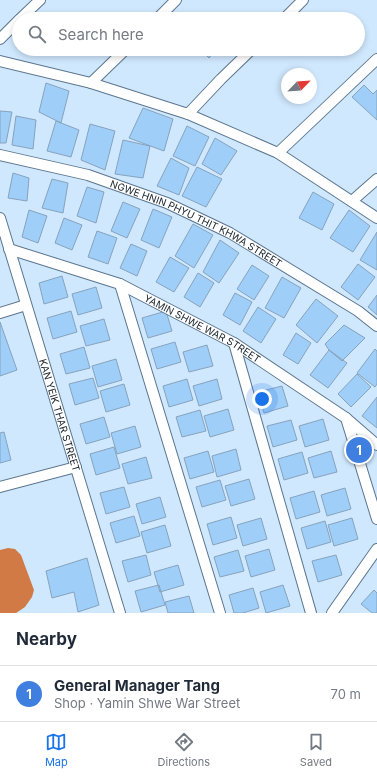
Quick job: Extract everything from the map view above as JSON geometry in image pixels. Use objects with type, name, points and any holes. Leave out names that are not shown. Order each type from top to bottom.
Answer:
[{"type":"street","points":[[28,12],[40,0]]},
{"type":"street","points":[[163,12],[176,0]]},
{"type":"street","points":[[291,12],[303,0]]},
{"type":"street","points":[[0,39],[12,28]]},
{"type":"street","points":[[91,83],[119,56]]},
{"type":"street","points":[[188,114],[220,79],[245,56]]},
{"type":"street","points":[[278,153],[377,59]]},
{"type":"street","points":[[0,61],[91,83],[188,114],[278,153],[377,218]]},
{"type":"street","name":"NGWE HNIN PHYU THIT KHWA STREET","points":[[0,155],[88,175],[167,203],[230,233],[358,311],[377,326]]},
{"type":"street","points":[[352,201],[377,179]]},
{"type":"street","name":"KAN YEIK THAR STREET","points":[[0,218],[120,613]]},
{"type":"street","name":"YAMIN SHWE WAR STREET","points":[[9,249],[120,284],[234,343],[346,418],[377,445]]},
{"type":"street","points":[[120,284],[220,613]]},
{"type":"street","points":[[0,313],[26,305]]},
{"type":"street","points":[[234,343],[312,613]]},
{"type":"street","points":[[346,418],[377,519]]},
{"type":"street","points":[[0,487],[76,467]]},
{"type":"street","points":[[332,613],[377,549]]},
{"type":"shaded area","points":[[8,548],[15,549],[21,555],[34,590],[32,597],[25,607],[16,613],[0,613],[0,550]]},
{"type":"building","points":[[46,83],[69,91],[61,123],[39,112]]},
{"type":"building","points":[[364,85],[373,94],[377,90],[377,120],[352,97]]},
{"type":"building","points":[[143,108],[173,119],[164,151],[129,138]]},
{"type":"building","points":[[0,111],[12,112],[6,143],[0,143]]},
{"type":"building","points":[[16,116],[36,120],[33,149],[12,145]]},
{"type":"building","points":[[56,121],[79,130],[71,157],[47,151]]},
{"type":"building","points":[[90,124],[115,131],[105,170],[81,160]]},
{"type":"building","points":[[187,126],[209,137],[195,166],[173,156]]},
{"type":"building","points":[[215,138],[237,151],[221,175],[202,164]]},
{"type":"building","points":[[123,140],[150,146],[143,178],[115,174]]},
{"type":"building","points":[[171,158],[189,168],[179,195],[157,186]]},
{"type":"building","points":[[197,167],[222,179],[206,207],[182,196]]},
{"type":"building","points":[[13,173],[29,178],[27,201],[8,198]]},
{"type":"building","points":[[52,179],[68,183],[63,213],[42,208]]},
{"type":"building","points":[[87,187],[104,192],[96,223],[77,216]]},
{"type":"building","points":[[313,192],[334,204],[322,230],[299,218]]},
{"type":"building","points":[[123,202],[140,209],[127,238],[111,231]]},
{"type":"building","points":[[153,209],[172,217],[159,248],[141,240]]},
{"type":"building","points":[[29,210],[47,216],[38,243],[22,237]]},
{"type":"building","points":[[349,210],[370,226],[353,252],[330,238]]},
{"type":"building","points":[[64,218],[82,225],[72,250],[55,243]]},
{"type":"building","points":[[193,224],[213,235],[194,268],[175,256]]},
{"type":"building","points":[[97,231],[117,238],[108,264],[88,257]]},
{"type":"building","points":[[377,232],[377,270],[360,260]]},
{"type":"building","points":[[220,240],[239,253],[219,283],[203,272]]},
{"type":"building","points":[[131,244],[147,251],[137,276],[120,268]]},
{"type":"building","points":[[170,257],[189,268],[174,292],[156,282]]},
{"type":"building","points":[[358,264],[375,277],[358,300],[341,287]]},
{"type":"building","points":[[252,265],[269,276],[254,300],[237,289]]},
{"type":"building","points":[[198,273],[214,283],[200,307],[184,297]]},
{"type":"building","points":[[62,276],[68,297],[44,304],[39,283]]},
{"type":"building","points":[[282,277],[301,288],[284,318],[265,308]]},
{"type":"building","points":[[96,287],[102,308],[78,315],[72,294]]},
{"type":"building","points":[[235,293],[252,302],[240,325],[223,315]]},
{"type":"building","points":[[377,295],[377,315],[368,307]]},
{"type":"building","points":[[316,299],[338,316],[317,343],[296,325]]},
{"type":"building","points":[[258,307],[276,319],[261,343],[243,331]]},
{"type":"building","points":[[71,311],[77,332],[53,339],[47,318]]},
{"type":"building","points":[[166,311],[172,331],[148,338],[142,318]]},
{"type":"building","points":[[104,319],[110,340],[86,346],[80,326]]},
{"type":"building","points":[[0,322],[17,370],[0,376]]},
{"type":"building","points":[[344,325],[365,338],[342,361],[329,350],[325,344]]},
{"type":"building","points":[[296,333],[311,343],[298,364],[283,355]]},
{"type":"building","points":[[175,342],[181,362],[157,369],[151,349]]},
{"type":"building","points":[[207,345],[213,366],[189,372],[183,352]]},
{"type":"building","points":[[84,347],[90,368],[66,374],[60,354]]},
{"type":"building","points":[[375,349],[377,351],[377,384],[375,387],[357,373]]},
{"type":"building","points":[[329,350],[347,363],[328,388],[310,375]]},
{"type":"building","points":[[116,359],[122,380],[98,387],[92,366]]},
{"type":"building","points":[[357,374],[371,387],[351,407],[338,394]]},
{"type":"building","points":[[93,378],[99,398],[75,405],[69,384]]},
{"type":"building","points":[[187,379],[193,400],[169,407],[163,386]]},
{"type":"building","points":[[217,379],[222,399],[199,406],[193,386]]},
{"type":"building","points":[[124,384],[130,405],[106,412],[100,391]]},
{"type":"building","points":[[282,386],[288,406],[264,413],[258,392]]},
{"type":"building","points":[[377,397],[377,428],[362,416]]},
{"type":"building","points":[[228,409],[234,430],[210,437],[204,416]]},
{"type":"building","points":[[200,410],[206,431],[182,437],[176,417]]},
{"type":"building","points":[[104,417],[110,437],[86,444],[80,424]]},
{"type":"building","points":[[323,419],[329,440],[305,447],[299,426]]},
{"type":"building","points":[[291,420],[297,440],[273,447],[267,426]]},
{"type":"building","points":[[135,426],[141,447],[117,454],[111,433]]},
{"type":"building","points":[[4,432],[11,460],[0,463],[0,433]]},
{"type":"building","points":[[114,447],[120,468],[96,475],[90,454]]},
{"type":"building","points":[[236,449],[241,470],[217,477],[212,456]]},
{"type":"building","points":[[208,451],[214,472],[190,479],[184,458]]},
{"type":"building","points":[[331,451],[337,472],[314,478],[308,458]]},
{"type":"building","points":[[302,452],[308,473],[284,480],[278,459]]},
{"type":"building","points":[[146,457],[152,478],[128,484],[122,464]]},
{"type":"building","points":[[249,479],[255,499],[231,506],[225,486]]},
{"type":"building","points":[[220,480],[226,500],[202,507],[196,487]]},
{"type":"building","points":[[124,487],[130,507],[106,514],[100,493]]},
{"type":"building","points":[[345,488],[351,509],[327,516],[321,495]]},
{"type":"building","points":[[314,491],[320,512],[296,519],[290,498]]},
{"type":"building","points":[[160,497],[166,517],[142,524],[136,504]]},
{"type":"building","points":[[134,516],[140,536],[116,543],[110,523]]},
{"type":"building","points":[[231,517],[237,538],[213,545],[207,524]]},
{"type":"building","points":[[261,518],[267,539],[243,546],[237,525]]},
{"type":"building","points":[[352,518],[358,539],[334,546],[328,525]]},
{"type":"building","points":[[325,521],[331,542],[307,549],[301,528]]},
{"type":"building","points":[[165,525],[171,546],[147,553],[141,532]]},
{"type":"building","points":[[269,549],[275,570],[251,577],[245,556]]},
{"type":"building","points":[[238,550],[244,571],[220,577],[214,557]]},
{"type":"building","points":[[146,555],[151,575],[128,582],[122,561]]},
{"type":"building","points":[[336,555],[342,575],[318,582],[312,561]]},
{"type":"building","points":[[87,558],[99,605],[78,612],[74,592],[52,598],[46,571]]},
{"type":"building","points":[[178,565],[184,585],[160,592],[154,572]]},
{"type":"building","points":[[159,585],[165,605],[141,612],[135,591]]},
{"type":"building","points":[[283,585],[290,606],[266,613],[260,592]]},
{"type":"building","points":[[253,588],[259,608],[243,613],[234,613],[229,595]]},
{"type":"building","points":[[374,590],[377,593],[377,613],[372,613],[361,604]]},
{"type":"building","points":[[189,596],[194,613],[168,613],[165,602]]},
{"type":"place","name":"General Manager Tang","points":[[359,450]]}]
